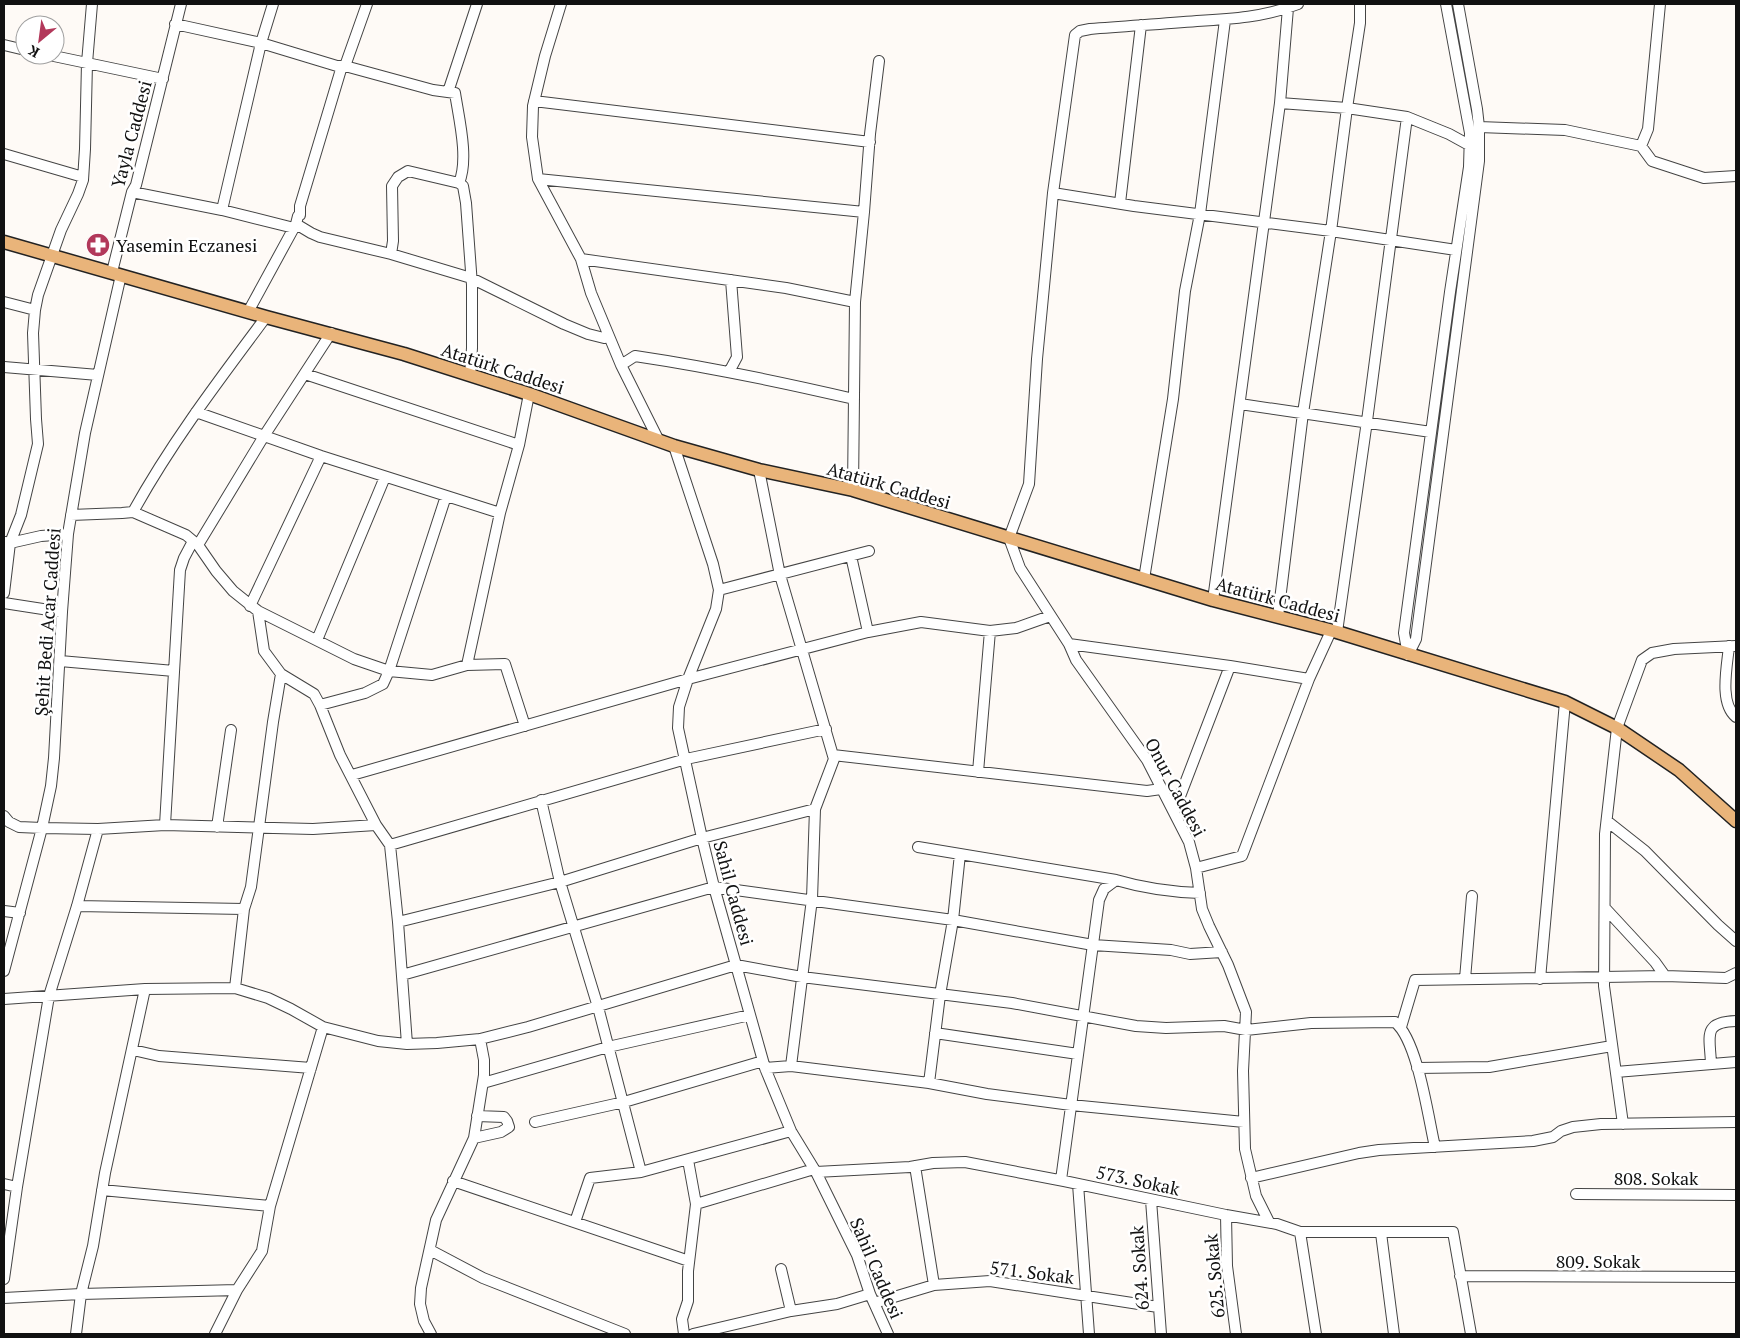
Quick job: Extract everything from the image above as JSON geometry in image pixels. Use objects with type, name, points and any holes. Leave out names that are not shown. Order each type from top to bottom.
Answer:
[{"type":"main road","name":"Atatürk Caddesi","points":[[4,242],[248,312],[404,354],[529,394],[674,446],[759,470],[853,490],[1212,600],[1334,632],[1565,702],[1617,728],[1679,770],[1736,820]]},
{"type":"street","points":[[4,593],[7,542],[21,515],[38,444],[33,333],[35,310],[38,295],[61,230],[78,194],[83,177],[87,63],[92,4]]},
{"type":"street","name":"Yayla Caddesi","points":[[117,274],[132,192],[136,186],[180,4]]},
{"type":"street","points":[[222,210],[261,43],[273,4]]},
{"type":"street","points":[[248,312],[300,215],[300,206],[344,66],[366,4]]},
{"type":"street","points":[[448,92],[477,4]]},
{"type":"street","points":[[561,4],[534,101],[532,137],[538,179],[581,259],[591,293],[621,365],[660,441]]},
{"type":"street","points":[[1009,538],[1029,484],[1037,359],[1053,193],[1075,35],[1080,31],[1090,29],[1225,20],[1271,14],[1298,4]]},
{"type":"street","points":[[1278,616],[1303,413],[1360,23],[1360,4]]},
{"type":"street","points":[[1408,655],[1404,633],[1468,168],[1470,133],[1446,4]]},
{"type":"street","points":[[1408,655],[1416,639],[1479,161],[1479,127],[1458,4]]},
{"type":"street","points":[[1642,146],[1648,130],[1660,4]]},
{"type":"street","points":[[1212,600],[1280,103],[1288,8]]},
{"type":"street","points":[[1144,579],[1173,399],[1185,291],[1200,214],[1225,20]]},
{"type":"street","points":[[175,24],[261,43],[433,90],[455,93],[462,136],[463,165],[459,183]]},
{"type":"street","points":[[1120,203],[1141,26]]},
{"type":"street","points":[[65,58],[163,78]]},
{"type":"street","points":[[853,490],[855,302],[879,61]]},
{"type":"street","points":[[534,101],[870,142]]},
{"type":"street","points":[[1280,103],[1347,108],[1407,117],[1449,134],[1469,145]]},
{"type":"street","points":[[1196,868],[1242,856],[1309,679],[1334,632],[1367,422],[1407,117]]},
{"type":"street","points":[[1479,127],[1565,130],[1642,146],[1652,161],[1704,178],[1736,176]]},
{"type":"street","points":[[4,154],[83,177]]},
{"type":"street","points":[[390,254],[393,241],[392,186],[398,177],[408,171],[459,183],[464,188],[471,278],[472,348],[470,376]]},
{"type":"street","points":[[538,179],[864,212]]},
{"type":"street","points":[[132,192],[295,226],[320,236],[471,278],[564,324],[592,335],[604,338],[609,337]]},
{"type":"street","points":[[1053,193],[1456,250]]},
{"type":"street","points":[[581,259],[786,288],[855,302]]},
{"type":"street","name":"Şehit Bedi Acar Caddesi","points":[[4,970],[42,828],[51,786],[68,534],[78,467],[117,274]]},
{"type":"street","points":[[729,372],[737,357],[731,280]]},
{"type":"street","points":[[4,302],[35,310]]},
{"type":"street","points":[[134,512],[151,479],[196,412],[266,317]]},
{"type":"street","points":[[164,825],[180,570],[184,558],[196,543],[331,333]]},
{"type":"street","points":[[621,365],[635,356],[729,372],[854,399]]},
{"type":"street","points":[[4,367],[98,375]]},
{"type":"street","points":[[305,374],[519,445]]},
{"type":"street","points":[[467,665],[500,513],[519,445],[529,394]]},
{"type":"street","points":[[1240,404],[1431,432]]},
{"type":"street","points":[[196,412],[321,456],[500,513]]},
{"type":"street","name":"Sahil Caddesi","points":[[674,446],[713,564],[719,590],[716,609],[679,707],[678,728],[702,838],[764,1065],[791,1131],[815,1170],[857,1255],[872,1298],[888,1334]]},
{"type":"street","points":[[321,456],[254,608],[264,651],[281,674],[314,694],[340,755],[352,775],[376,825],[390,845],[407,1044]]},
{"type":"street","points":[[759,470],[780,575],[834,759],[814,809],[812,899],[791,1066]]},
{"type":"street","points":[[317,640],[385,477]]},
{"type":"street","points":[[320,705],[365,693],[383,684],[389,671],[446,496]]},
{"type":"street","points":[[71,514],[134,512],[186,535],[196,543],[233,591],[254,608],[354,659],[389,671],[432,675],[467,665],[505,664],[525,726]]},
{"type":"street","points":[[7,542],[41,536],[68,534]]},
{"type":"street","name":"Onur Caddesi","points":[[1009,538],[1020,568],[1069,644],[1076,660],[1097,692],[1147,760],[1189,842],[1196,868],[1202,909],[1228,965],[1246,1012],[1242,1071],[1245,1149],[1256,1196],[1269,1222]]},
{"type":"street","points":[[719,590],[869,551]]},
{"type":"street","points":[[851,556],[868,632]]},
{"type":"street","points":[[4,603],[62,612]]},
{"type":"street","points":[[352,775],[688,679],[868,632],[921,622],[990,631],[1016,628],[1050,616]]},
{"type":"street","points":[[978,772],[990,631]]},
{"type":"street","points":[[1069,644],[1309,679]]},
{"type":"street","points":[[1623,1124],[1604,978],[1606,821],[1617,728],[1642,660],[1652,653],[1674,649],[1733,646],[1726,693],[1728,706],[1736,717]]},
{"type":"street","points":[[60,661],[174,671]]},
{"type":"street","points":[[1174,812],[1230,666]]},
{"type":"street","points":[[235,988],[244,908],[251,887],[281,674]]},
{"type":"street","points":[[1540,979],[1565,702]]},
{"type":"street","points":[[390,845],[686,759],[826,729]]},
{"type":"street","points":[[217,827],[231,730]]},
{"type":"street","points":[[833,755],[1148,791],[1161,789]]},
{"type":"street","points":[[541,800],[560,882],[598,1006],[641,1172]]},
{"type":"street","points":[[398,922],[560,882],[702,838],[814,809]]},
{"type":"street","points":[[4,816],[9,822],[19,827],[42,828],[98,829],[164,825],[313,828],[376,825]]},
{"type":"street","points":[[1606,821],[1645,851],[1736,941]]},
{"type":"street","points":[[4,1279],[48,996],[78,906],[98,829]]},
{"type":"street","points":[[918,847],[1116,880],[1173,892],[1200,893]]},
{"type":"street","points":[[930,1083],[940,995],[953,920],[960,854]]},
{"type":"street","points":[[1061,1180],[1099,900],[1104,889],[1116,880]]},
{"type":"street","points":[[402,975],[714,887],[812,899],[953,920],[1092,945],[1170,950],[1190,954],[1222,952]]},
{"type":"street","points":[[1465,979],[1472,896]]},
{"type":"street","points":[[78,906],[244,908]]},
{"type":"street","points":[[1605,908],[1655,962],[1665,976]]},
{"type":"street","points":[[4,911],[20,912]]},
{"type":"street","points":[[4,999],[145,989],[235,988],[268,998],[324,1027],[378,1041],[407,1044],[437,1043],[480,1039],[528,1027],[736,965],[802,976],[1012,1003],[1136,1026],[1166,1028],[1224,1026],[1246,1030],[1311,1023],[1395,1022],[1401,1027],[1418,1068],[1435,1147]]},
{"type":"street","points":[[1401,1027],[1415,980],[1665,976],[1726,978],[1736,973]]},
{"type":"street","points":[[76,1334],[81,1294],[93,1246],[102,1190],[145,989]]},
{"type":"street","points":[[483,1083],[608,1047],[750,1014]]},
{"type":"street","points":[[1711,1064],[1710,1035],[1712,1027],[1718,1023],[1736,1021]]},
{"type":"street","points":[[215,1334],[237,1290],[262,1251],[270,1206],[324,1027]]},
{"type":"street","points":[[935,1033],[1078,1054]]},
{"type":"street","points":[[431,1334],[424,1321],[420,1304],[421,1288],[436,1220],[474,1138],[483,1083],[484,1060],[480,1039]]},
{"type":"street","points":[[1418,1068],[1489,1067],[1612,1046]]},
{"type":"street","points":[[133,1050],[159,1056],[311,1068]]},
{"type":"street","points":[[1616,1072],[1736,1062]]},
{"type":"street","points":[[535,1122],[624,1102],[764,1065],[791,1066],[930,1083],[987,1094],[1071,1105],[1244,1122]]},
{"type":"street","points":[[474,1138],[501,1132],[509,1127],[504,1117],[477,1116]]},
{"type":"street","points":[[1251,1178],[1359,1153],[1379,1150],[1533,1141],[1553,1137],[1562,1130],[1573,1127],[1736,1122]]},
{"type":"street","points":[[575,1222],[590,1178],[641,1172],[791,1131]]},
{"type":"street","points":[[684,1334],[682,1319],[688,1301],[689,1262],[696,1204],[688,1160]]},
{"type":"street","name":"573. Sokak","points":[[696,1204],[815,1170],[915,1166],[933,1162],[965,1162],[1269,1222],[1300,1232],[1453,1232],[1460,1276]]},
{"type":"street","points":[[915,1166],[934,1285]]},
{"type":"street","points":[[454,1181],[689,1262]]},
{"type":"street","points":[[4,1184],[17,1187]]},
{"type":"street","points":[[1078,1184],[1088,1334]]},
{"type":"street","points":[[102,1190],[270,1206]]},
{"type":"street","name":"808. Sokak","points":[[1576,1194],[1736,1195]]},
{"type":"street","name":"624. Sokak","points":[[1151,1200],[1161,1334]]},
{"type":"street","name":"625. Sokak","points":[[1226,1215],[1227,1266],[1236,1334]]},
{"type":"street","points":[[1300,1232],[1316,1334]]},
{"type":"street","points":[[1381,1232],[1394,1334]]},
{"type":"street","points":[[430,1250],[483,1278],[625,1334]]},
{"type":"street","points":[[781,1269],[791,1311]]},
{"type":"street","points":[[1460,1276],[1471,1334]]},
{"type":"street","name":"809. Sokak","points":[[1460,1276],[1736,1277]]},
{"type":"street","name":"571. Sokak","points":[[693,1334],[791,1311],[872,1298],[934,1285],[990,1281],[1158,1306]]},
{"type":"street","points":[[4,1298],[237,1290]]},
{"type":"street","points":[[733,1334],[738,1323]]},
{"type":"place","name":"Yasemin Eczanesi","points":[[98,245]]}]
